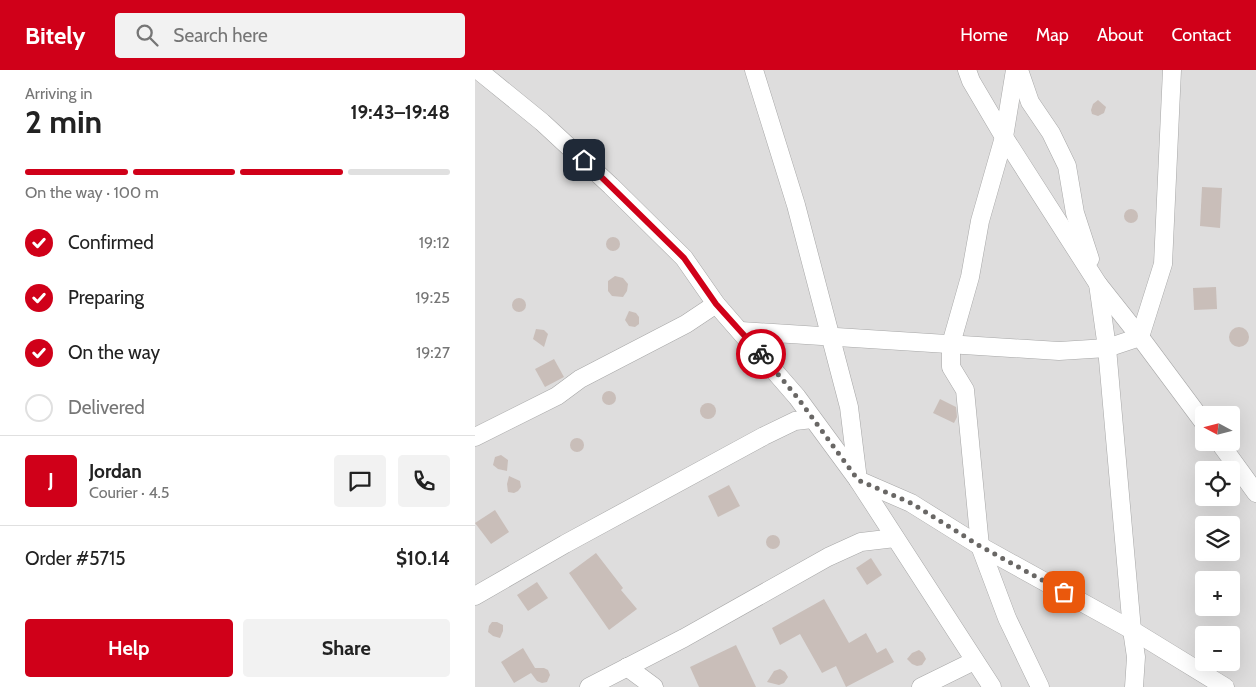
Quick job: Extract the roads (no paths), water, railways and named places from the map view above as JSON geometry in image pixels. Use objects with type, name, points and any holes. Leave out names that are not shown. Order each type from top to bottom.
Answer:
[{"type":"street","points":[[478,70],[543,122],[618,192],[684,258],[716,304],[797,397],[858,480],[992,687]]},
{"type":"street","points":[[754,70],[796,205],[849,407],[858,480]]},
{"type":"street","points":[[1017,70],[1003,137],[981,221],[970,277],[951,344],[951,368],[965,390],[980,546],[1007,618],[1040,687]]},
{"type":"street","points":[[1017,70],[1031,102],[1051,133],[1067,166],[1075,213],[1098,284],[1107,348],[1136,657],[1134,687]]},
{"type":"street","points":[[1140,337],[1163,264],[1172,70]]},
{"type":"street","points":[[966,74],[1003,137],[1098,284],[1195,410]]},
{"type":"street","points":[[475,437],[557,396],[581,379],[685,324],[716,304]]},
{"type":"street","points":[[741,331],[1059,350],[1107,348],[1140,337]]},
{"type":"street","points":[[475,596],[565,544],[764,436],[795,421],[812,418]]},
{"type":"street","points":[[1226,451],[1256,493]]},
{"type":"street","points":[[858,480],[911,503],[980,546],[1132,630],[1225,687]]},
{"type":"street","points":[[589,687],[685,638],[828,557],[861,542],[895,538]]},
{"type":"street","points":[[921,687],[974,661]]},
{"type":"street","points":[[627,667],[654,687]]}]
